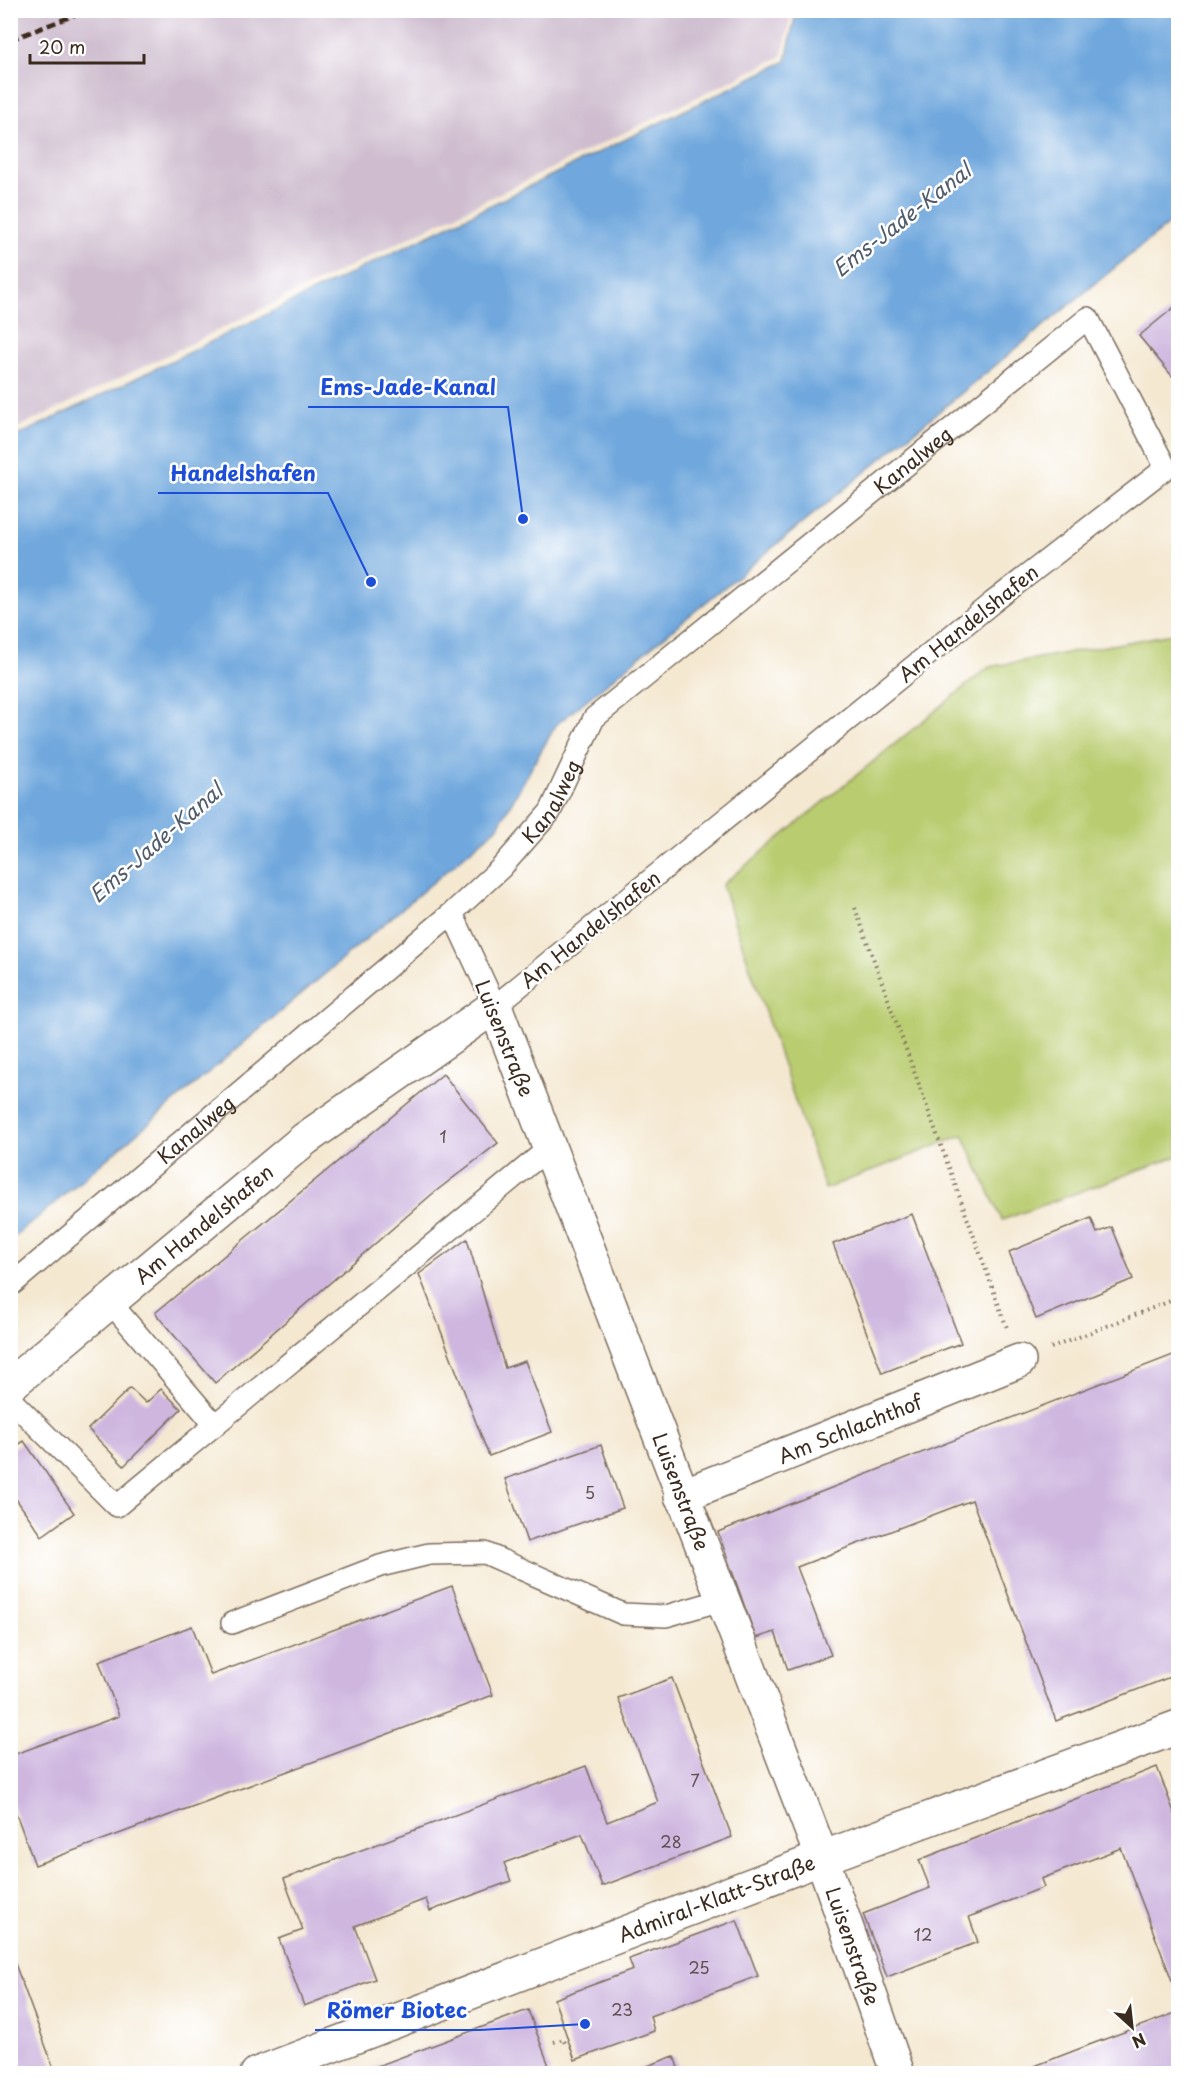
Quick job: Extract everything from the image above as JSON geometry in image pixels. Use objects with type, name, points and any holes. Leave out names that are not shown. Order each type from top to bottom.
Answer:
[{"type":"street","name":"Luisenstraße","points":[[495,1006],[681,1496],[822,1858],[898,2073]]},
{"type":"street","name":"Am Handelshafen","points":[[10,1385],[305,1139],[495,1006]]},
{"type":"street","name":"Am Schlachthof","points":[[681,1496],[1019,1361]]},
{"type":"street","name":"Admiral-Klatt-Straße","points":[[256,2073],[822,1858],[1179,1727]]},
{"type":"lane","name":"Am Handelshafen","points":[[495,1006],[993,602],[1166,468],[1088,318]]},
{"type":"lane","name":"Kanalweg","points":[[10,1286],[452,913],[501,868],[550,812],[594,718],[1088,318]]},
{"type":"lane","name":"Luisenstraße","points":[[452,913],[495,1006]]},
{"type":"lane","points":[[10,1399],[117,1506],[549,1148]]},
{"type":"lane","points":[[110,1302],[215,1425]]},
{"type":"lane","points":[[232,1623],[380,1566],[429,1554],[486,1553],[623,1614],[666,1616],[722,1600]]},
{"type":"path","points":[[855,908],[1019,1361],[1179,1298]]},
{"type":"path","points":[[554,2042],[563,2039],[565,2043],[569,2042]]},
{"type":"shaded area","points":[[11,10],[792,11],[782,56],[11,431]]},
{"type":"green space","points":[[1178,633],[1178,1156],[1002,1220],[963,1135],[825,1189],[722,885],[989,667]]},
{"type":"water","points":[[796,11],[1178,11],[1178,216],[556,725],[497,828],[11,1240],[11,439],[786,61]]},
{"type":"building","points":[[1178,304],[1178,371],[1172,376],[1139,336]]},
{"type":"building","points":[[443,1074],[498,1143],[431,1195],[215,1383],[155,1313]]},
{"type":"building","points":[[912,1214],[961,1343],[882,1373],[833,1244]]},
{"type":"building","points":[[1091,1218],[1097,1233],[1112,1227],[1133,1279],[1036,1319],[1009,1252]]},
{"type":"building","points":[[467,1239],[505,1368],[525,1361],[552,1432],[489,1456],[419,1274]]},
{"type":"building","points":[[1178,1353],[1178,1674],[1056,1721],[972,1500],[797,1567],[831,1655],[788,1670],[775,1632],[756,1638],[718,1532]]},
{"type":"building","points":[[130,1388],[146,1403],[161,1389],[181,1409],[124,1466],[88,1429]]},
{"type":"building","points":[[24,1441],[74,1513],[42,1536],[14,1496],[10,1498],[10,1450]]},
{"type":"building","points":[[601,1445],[623,1508],[527,1542],[505,1479]]},
{"type":"building","points":[[452,1586],[493,1695],[35,1865],[10,1797],[10,1756],[119,1716],[99,1661],[192,1626],[211,1675]]},
{"type":"building","points":[[672,1678],[732,1837],[602,1886],[582,1834],[504,1863],[511,1881],[430,1911],[426,1899],[355,1926],[375,1979],[304,2006],[279,1939],[303,1930],[284,1879],[586,1766],[607,1822],[658,1802],[618,1698]]},
{"type":"building","points":[[1157,1767],[1178,1823],[1178,1996],[1121,1848],[1041,1879],[1044,1887],[969,1917],[978,1942],[887,1977],[863,1914],[930,1888],[919,1860]]},
{"type":"building","points":[[737,1920],[758,1976],[650,2016],[654,2031],[575,2060],[554,1999],[633,1970],[629,1959]]},
{"type":"building","points":[[11,1953],[56,2074],[10,2074]]},
{"type":"building","points":[[528,2010],[551,2071],[546,2074],[356,2074]]},
{"type":"building","points":[[1178,2012],[1178,2074],[1014,2074],[1089,2045]]},
{"type":"building","points":[[674,2056],[680,2074],[629,2074],[629,2073]]},
{"type":"railway","points":[[10,40],[88,10]]},
{"type":"place","name":"Ems-Jade-Kanal","points":[[523,519]]},
{"type":"place","name":"Handelshafen","points":[[371,582]]},
{"type":"place","name":"Römer Biotec","points":[[585,2024]]}]
